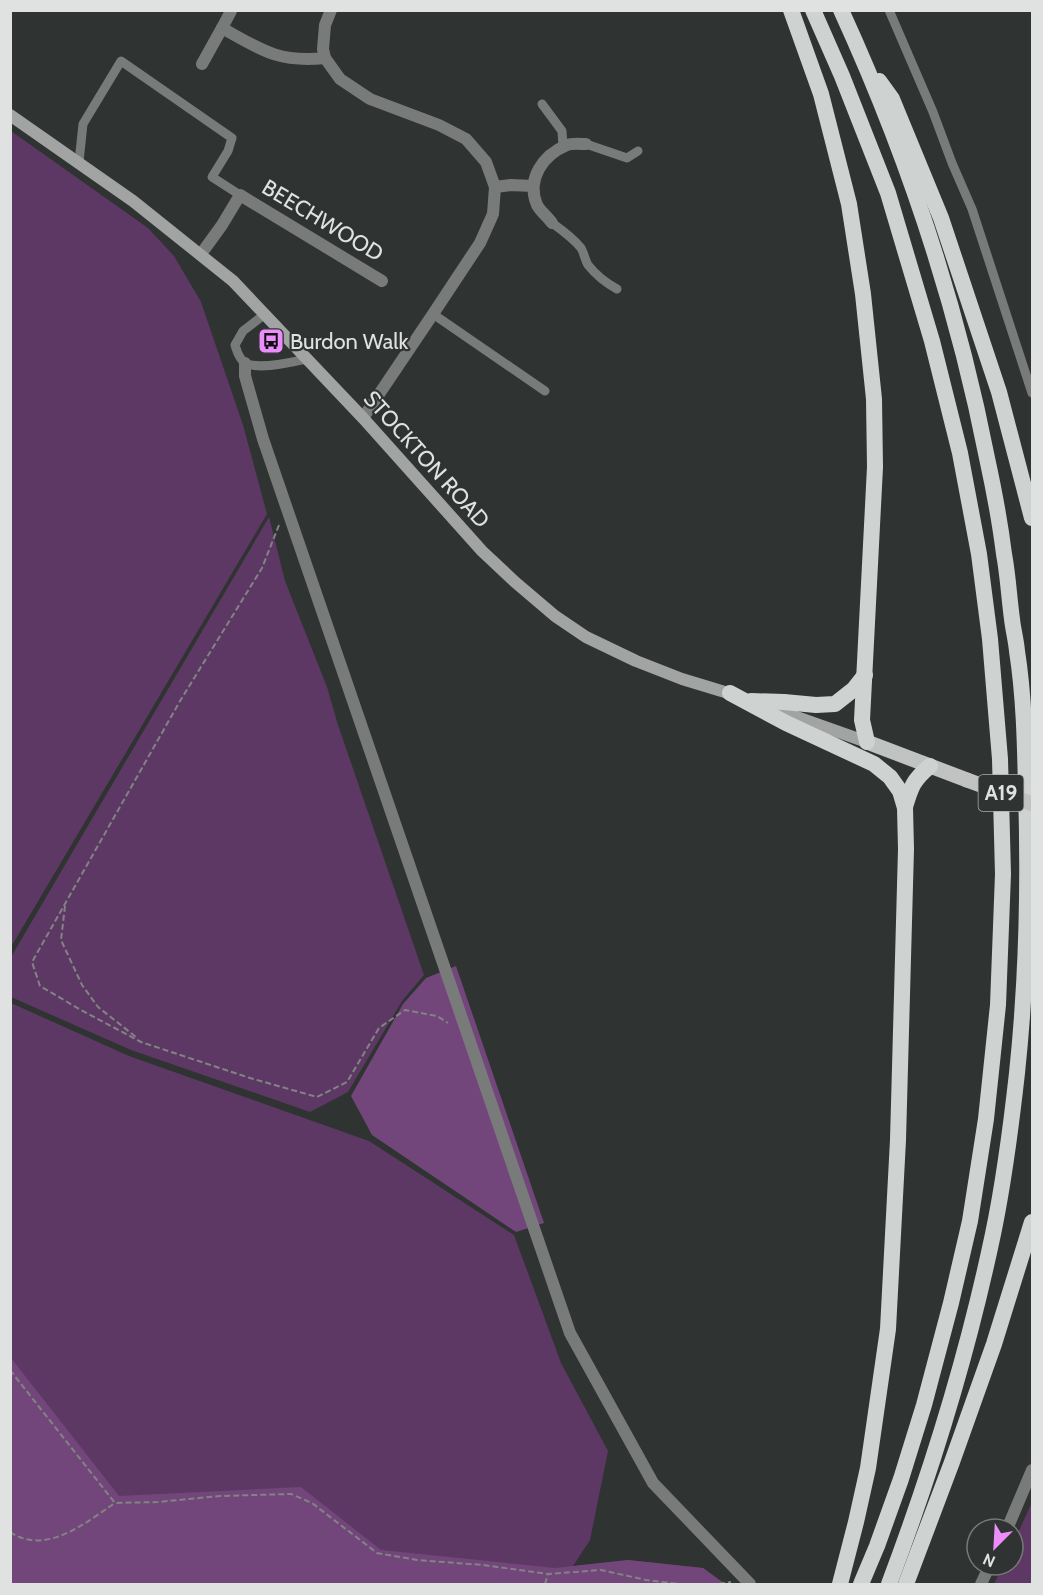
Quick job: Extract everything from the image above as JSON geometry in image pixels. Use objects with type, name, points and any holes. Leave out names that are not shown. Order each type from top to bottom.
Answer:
[{"type":"highway","points":[[791,10],[821,94],[849,204],[863,294],[874,399],[875,456],[862,720],[867,742]]},
{"type":"highway","name":"A19","points":[[813,10],[842,76],[888,193],[932,341],[960,453],[979,554],[990,639],[1000,759],[1003,874],[998,1005],[986,1119],[970,1221],[924,1405],[885,1524],[861,1584]]},
{"type":"highway","name":"A19","points":[[841,10],[906,167],[967,367],[987,457],[1018,653],[1029,858],[1022,1025],[1010,1133],[994,1231],[950,1405],[890,1584]]},
{"type":"highway","points":[[859,50],[892,99],[941,219],[999,392],[1032,518]]},
{"type":"highway","points":[[751,701],[835,704],[854,689],[865,675]]},
{"type":"highway","points":[[730,693],[786,723],[874,764],[891,777],[900,791],[905,808],[906,849],[898,1140],[888,1329],[868,1468],[840,1584]]},
{"type":"highway","points":[[905,808],[911,787],[930,766]]},
{"type":"highway","points":[[906,1584],[991,1354],[1032,1222]]},
{"type":"main road","name":"STOCKTON ROAD","points":[[10,115],[133,201],[233,281],[363,418],[482,551],[555,616],[586,637],[636,661],[867,742]]},
{"type":"main road","points":[[867,742],[1032,804]]},
{"type":"street","points":[[331,10],[325,25],[323,49],[325,58],[340,80],[370,99],[439,125],[466,139],[486,162],[495,187],[493,214],[480,243],[363,418]]},
{"type":"street","points":[[202,64],[231,11]]},
{"type":"street","points":[[222,28],[273,55],[296,60],[325,58]]},
{"type":"street","points":[[552,223],[537,206],[533,186],[538,167],[569,144],[586,144]]},
{"type":"street","points":[[495,187],[533,186]]},
{"type":"street","name":"BEECHWOOD","points":[[201,254],[240,195],[382,281]]},
{"type":"street","points":[[245,363],[244,376],[263,439],[570,1333],[653,1483],[750,1584]]},
{"type":"street","points":[[1012,1517],[1032,1470]]},
{"type":"lane","points":[[889,10],[972,209],[1032,393]]},
{"type":"lane","points":[[79,162],[83,124],[121,62],[232,138],[228,151],[212,177],[240,195]]},
{"type":"lane","points":[[542,104],[562,131],[563,147]]},
{"type":"lane","points":[[586,144],[627,158],[638,151]]},
{"type":"lane","points":[[552,223],[581,249],[593,270],[606,283],[617,289]]},
{"type":"lane","points":[[265,314],[243,331],[235,345],[238,356],[245,363],[254,366],[284,364],[307,358]]},
{"type":"lane","points":[[433,314],[545,391]]},
{"type":"path","points":[[286,505],[262,568],[180,700],[32,962],[40,986],[141,1042],[250,1078],[317,1097],[347,1082],[379,1028],[405,1010],[437,1016],[468,1036]]},
{"type":"path","points":[[66,903],[61,940],[82,985],[98,1007],[141,1042]]},
{"type":"path","points":[[10,1370],[115,1503]]},
{"type":"path","points":[[10,1532],[21,1539],[48,1539],[70,1532],[115,1503],[291,1494],[312,1503],[377,1553],[417,1560],[548,1574],[601,1570],[645,1580],[679,1584]]},
{"type":"path","points":[[545,1584],[548,1574]]},
{"type":"shaded area","points":[[11,131],[148,228],[174,256],[201,302],[243,425],[267,514],[11,947]]},
{"type":"shaded area","points":[[269,517],[285,581],[327,687],[424,975],[402,1001],[348,1092],[310,1112],[131,1050],[11,997],[11,957]]},
{"type":"shaded area","points":[[456,966],[544,1223],[516,1232],[372,1135],[351,1096],[403,1004],[426,978]]},
{"type":"shaded area","points":[[11,1003],[129,1056],[369,1141],[514,1235],[561,1363],[608,1451],[590,1540],[573,1566],[628,1560],[703,1568],[725,1584],[11,1584]]},
{"type":"shaded area","points":[[11,1358],[119,1496],[301,1487],[381,1550],[555,1568],[628,1560],[703,1568],[725,1584],[11,1584]]},
{"type":"shaded area","points":[[1032,1502],[1032,1584],[994,1584],[997,1577],[1025,1577],[1025,1517]]},
{"type":"place","name":"Burdon Walk","points":[[271,341]]}]
